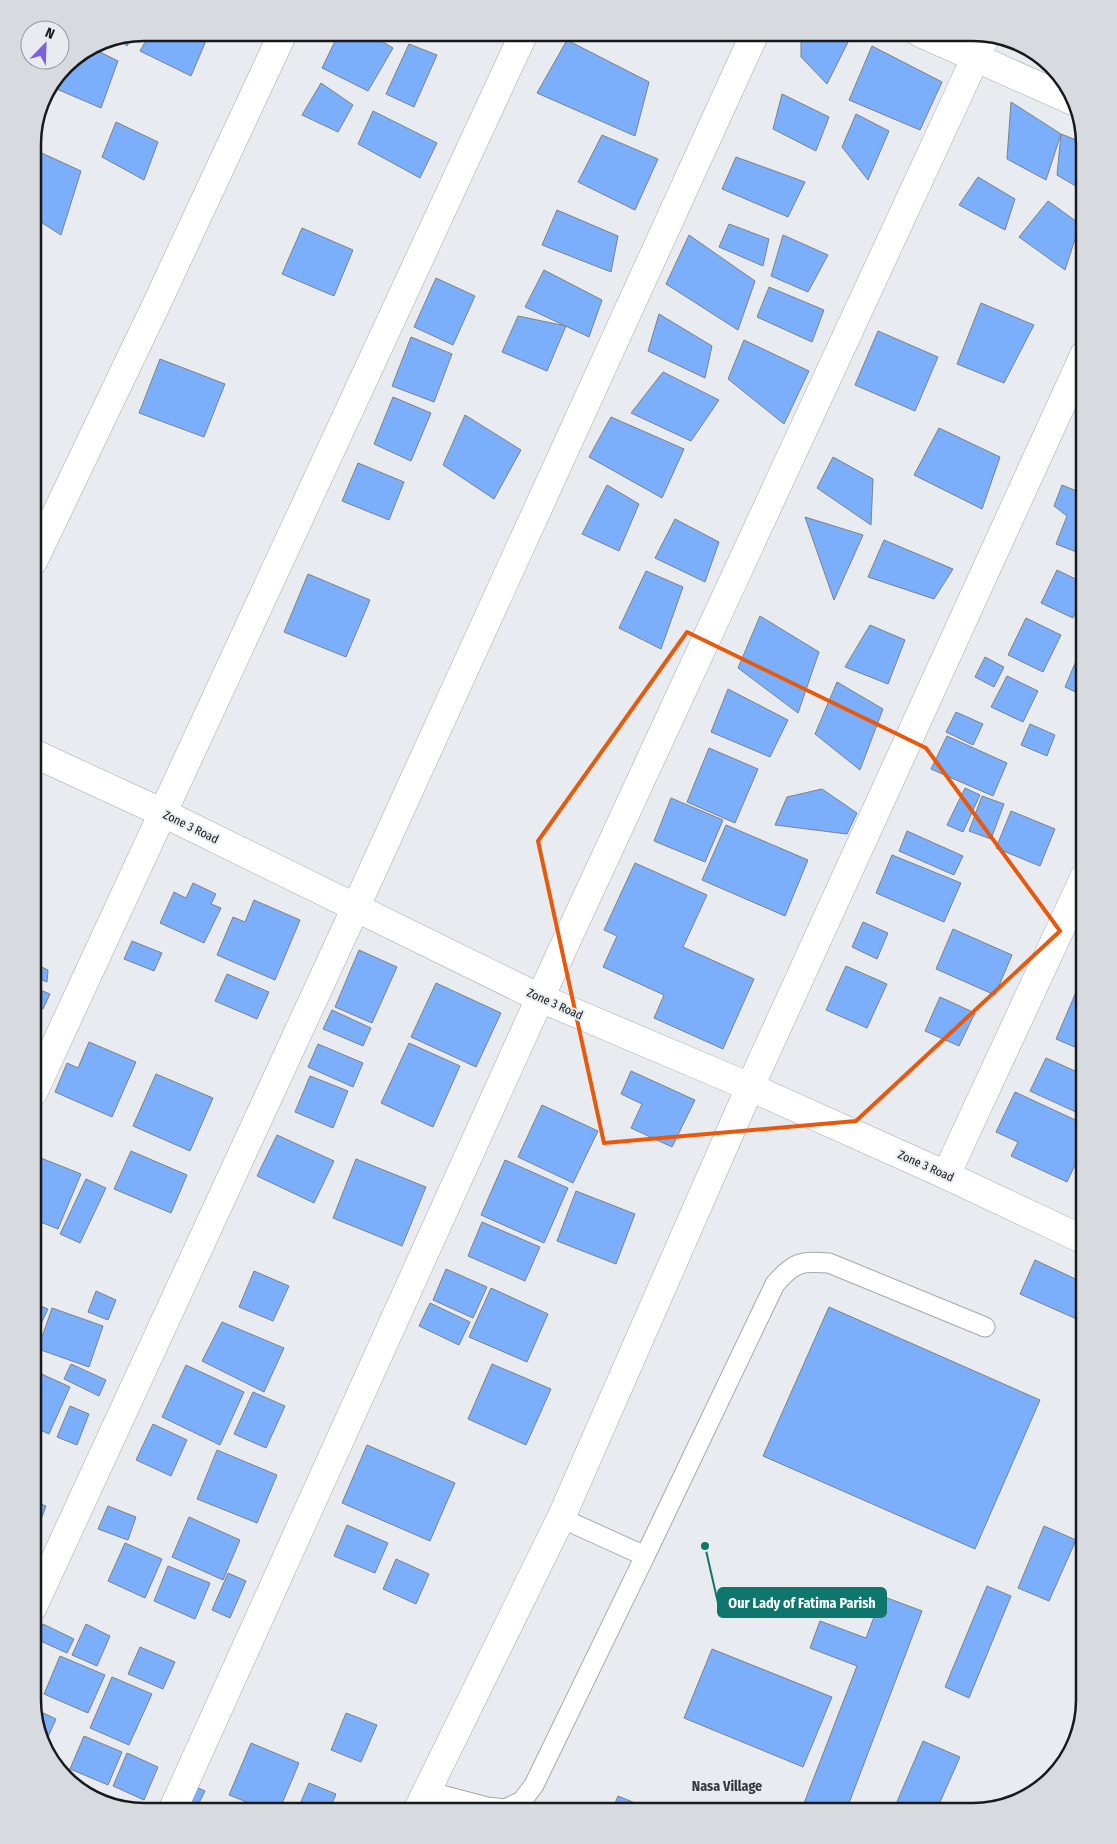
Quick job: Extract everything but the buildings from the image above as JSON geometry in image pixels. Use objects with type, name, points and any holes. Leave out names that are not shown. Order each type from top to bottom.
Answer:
[{"type":"street","points":[[41,545],[157,303],[278,41]]},
{"type":"street","points":[[41,1076],[520,41]]},
{"type":"street","points":[[41,1588],[355,908],[751,41]]},
{"type":"street","points":[[955,41],[981,47],[1062,95]]},
{"type":"street","points":[[176,1803],[540,998],[981,47]]},
{"type":"street","points":[[422,1801],[561,1518],[750,1087],[1076,373]]},
{"type":"street","name":"Zone 3 Road","points":[[41,757],[163,813],[540,998],[750,1087],[946,1175],[1076,1236]]},
{"type":"street","points":[[946,1175],[1076,895]]},
{"type":"lane","points":[[518,1803],[522,1801],[534,1785],[775,1284],[787,1270],[805,1262],[829,1264],[985,1327]]},
{"type":"lane","points":[[561,1518],[644,1556]]},
{"type":"lane","points":[[422,1801],[444,1803]]},
{"type":"highlighted area","points":[[687,632],[926,748],[1060,931],[856,1121],[604,1143],[538,841]]},
{"type":"place","name":"Our Lady of Fatima Parish","points":[[705,1546]]},
{"type":"district","name":"Nasa Village","points":[[727,1786]]}]
